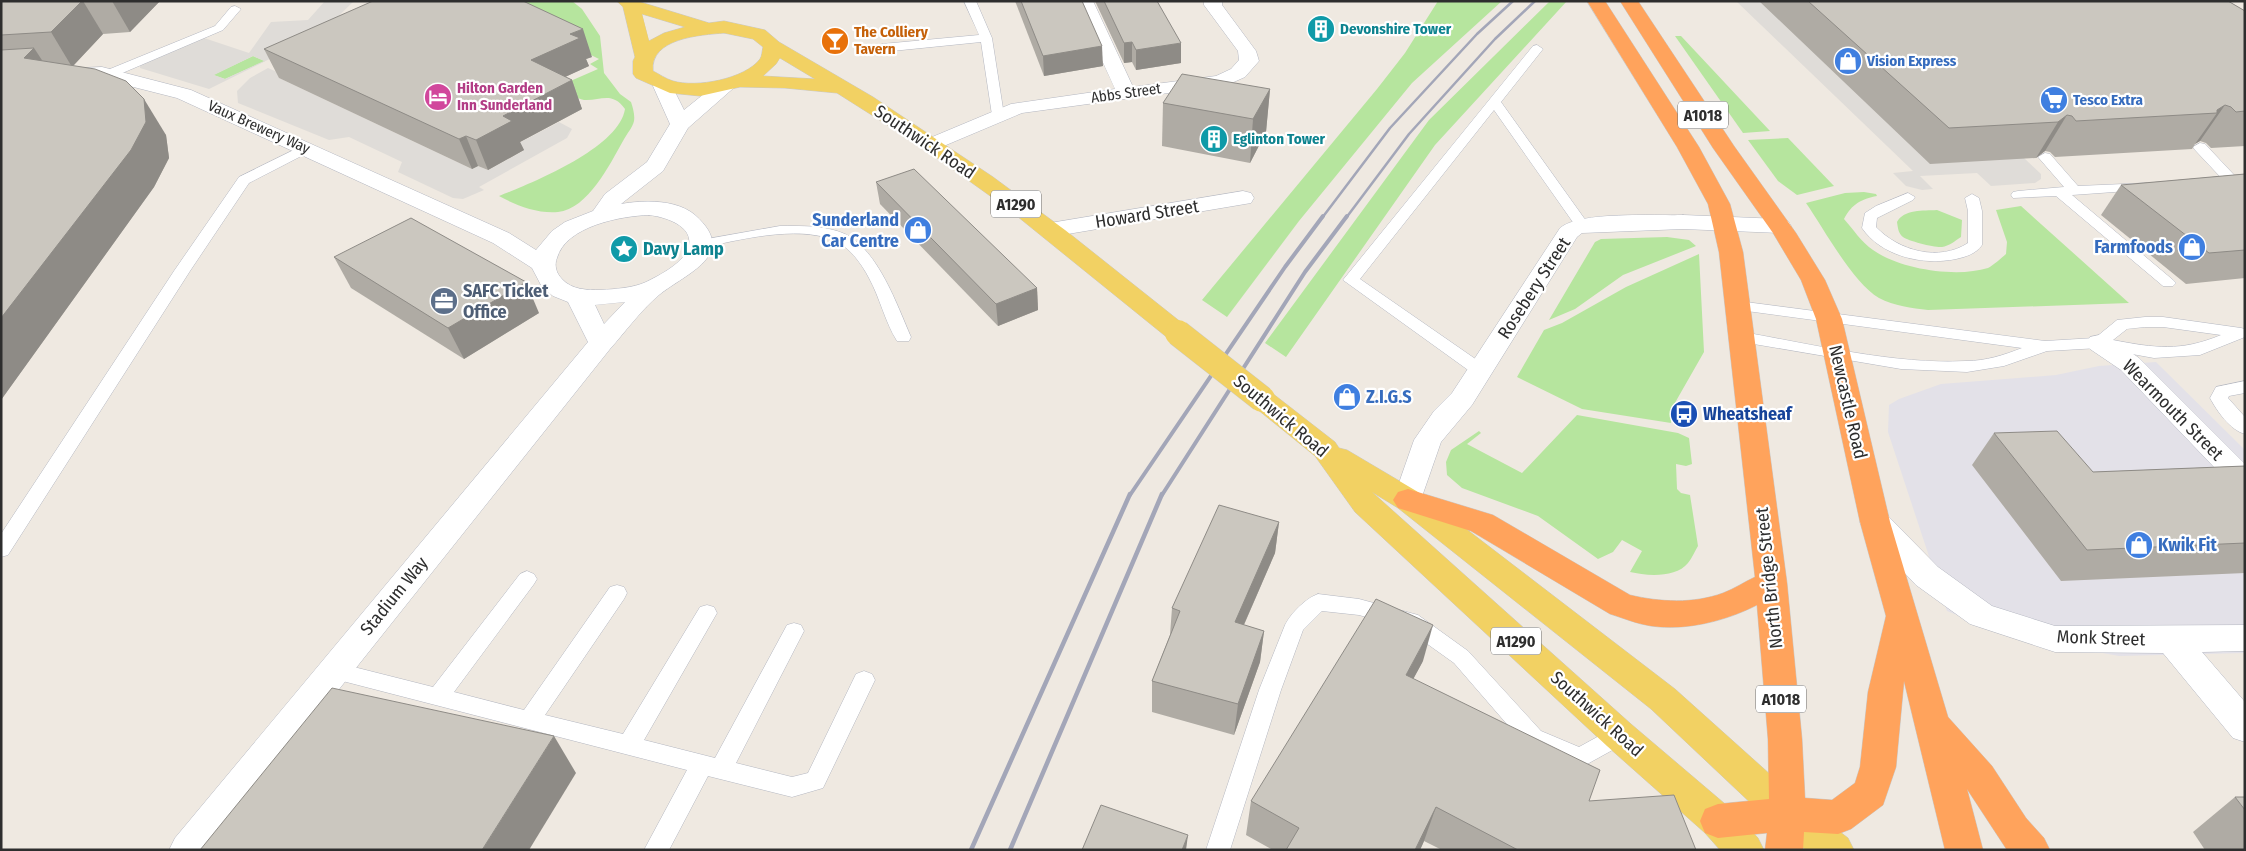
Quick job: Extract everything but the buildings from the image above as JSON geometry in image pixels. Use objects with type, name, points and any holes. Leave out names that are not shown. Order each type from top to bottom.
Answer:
[{"type":"highway","name":"A1018","points":[[1596,1],[1688,147],[1719,204],[1731,252],[1738,306]]},
{"type":"highway","name":"Newcastle Road","points":[[1629,1],[1724,148],[1780,226],[1813,280],[1829,319],[1875,522],[1933,725],[1964,850]]},
{"type":"highway","name":"North Bridge Street","points":[[1738,306],[1771,583],[1780,686],[1788,814],[1784,850]]},
{"type":"highway","points":[[1408,500],[1482,523],[1622,605],[1651,613],[1684,614],[1729,605],[1771,583]]},
{"type":"highway","points":[[1718,821],[1788,814],[1838,816],[1870,793],[1878,767],[1884,692],[1901,615]]},
{"type":"highway","name":"A1018","points":[[1933,725],[1979,776],[2013,830],[2031,850]]},
{"type":"main road","points":[[629,3],[706,28]]},
{"type":"main road","points":[[629,3],[644,56]]},
{"type":"main road","points":[[724,27],[756,32],[767,38],[773,46],[774,56],[768,65],[756,74],[734,83],[693,90],[663,86],[643,74],[641,66],[644,56],[653,46],[668,38],[706,28],[724,27]]},
{"type":"main road","name":"A1290","points":[[773,46],[845,88]]},
{"type":"main road","name":"A1290","points":[[734,83],[785,82],[845,88]]},
{"type":"main road","name":"Southwick Road","points":[[845,88],[932,144],[1050,230],[1325,449],[1365,504],[1619,735],[1718,821],[1745,850]]},
{"type":"main road","name":"A1290","points":[[1325,449],[1408,500],[1663,699],[1788,814],[1835,850]]},
{"type":"street","points":[[1084,1],[1126,92]]},
{"type":"street","name":"Abbs Street","points":[[932,144],[1018,108],[1126,92],[1220,81],[1238,73],[1250,61],[1247,50],[1213,5],[1213,1]]},
{"type":"street","name":"Vaux Brewery Way","points":[[1,78],[49,74],[109,74],[184,94],[501,238],[543,265]]},
{"type":"street","points":[[602,215],[613,199],[654,166],[680,124],[734,83]]},
{"type":"street","points":[[663,86],[680,124]]},
{"type":"street","points":[[654,166],[660,198],[675,213]]},
{"type":"street","name":"Howard Street","points":[[1050,230],[1243,198]]},
{"type":"street","points":[[543,265],[547,251],[558,237],[578,224],[602,215],[627,209],[653,208],[675,213],[690,220],[698,231],[701,244]]},
{"type":"street","name":"Rosebery Street","points":[[1408,500],[1428,440],[1444,418],[1462,399],[1568,233],[1574,228],[1582,225],[1683,222],[1780,226]]},
{"type":"street","points":[[501,238],[558,237]]},
{"type":"street","name":"Stadium Way","points":[[543,265],[547,278],[559,289],[578,296],[610,297],[627,295],[652,288],[671,279],[686,268],[696,256],[701,244]]},
{"type":"street","name":"Stadium Way","points":[[188,850],[601,343],[652,288]]},
{"type":"street","points":[[578,296],[601,343]]},
{"type":"street","name":"Wearmouth Street","points":[[2099,343],[2130,364],[2245,482]]},
{"type":"street","name":"Monk Street","points":[[1875,522],[1927,576],[1981,615],[2055,639],[2172,640],[2245,638]]},
{"type":"street","points":[[2172,640],[2245,727]]},
{"type":"lane","points":[[970,1],[986,38],[998,115]]},
{"type":"lane","points":[[109,74],[219,28],[236,9]]},
{"type":"lane","points":[[882,48],[986,38]]},
{"type":"lane","points":[[1481,371],[1351,280],[1537,49]]},
{"type":"lane","points":[[1494,102],[1582,225]]},
{"type":"lane","points":[[2200,147],[2238,179]]},
{"type":"lane","points":[[1,550],[182,271],[244,180],[306,148]]},
{"type":"lane","points":[[2045,157],[2074,191]]},
{"type":"lane","points":[[2211,181],[2238,179]]},
{"type":"lane","points":[[2018,195],[2152,185]]},
{"type":"lane","points":[[2058,192],[2168,283]]},
{"type":"lane","points":[[1908,197],[1880,209],[1870,216],[1869,228],[1877,238],[1894,249],[1943,256],[1959,254],[1975,245],[1975,211],[1972,198]]},
{"type":"lane","points":[[701,244],[762,233],[799,230],[829,233],[852,245],[876,275],[903,337]]},
{"type":"lane","points":[[1738,306],[2045,346],[2099,343],[2154,353],[2200,350],[2243,333]]},
{"type":"lane","points":[[2099,343],[2123,324],[2163,322],[2243,333]]},
{"type":"lane","points":[[1742,337],[1838,355],[1901,364],[1967,367],[2004,361],[2045,346]]},
{"type":"lane","points":[[2245,387],[2222,391],[2219,398],[2223,406],[2245,428]]},
{"type":"lane","points":[[438,697],[527,579]]},
{"type":"lane","points":[[529,720],[617,593]]},
{"type":"lane","points":[[1218,850],[1270,690],[1295,625],[1318,602],[1359,607],[1411,621],[1461,657],[1533,738],[1580,758],[1619,735]]},
{"type":"lane","points":[[628,746],[707,613]]},
{"type":"lane","points":[[656,850],[711,766],[794,631]]},
{"type":"lane","points":[[334,671],[792,787],[815,781],[864,680]]},
{"type":"shaded area","points":[[325,1],[354,1],[320,34],[209,89],[140,68],[144,63],[201,37],[249,53],[271,22],[308,20]],"holes":[[[253,56],[264,61],[225,79],[214,75]]]},
{"type":"shaded area","points":[[1736,1],[1759,1],[2024,158],[2041,174],[2041,179],[2035,183],[1991,186],[1977,173],[1920,176],[1933,189],[1922,190],[1906,186],[1893,173],[1913,171]]},
{"type":"shaded area","points":[[268,68],[284,75],[279,78],[472,169],[478,166],[488,170],[523,151],[515,145],[559,122],[572,129],[567,138],[479,187],[484,190],[463,199],[453,198],[398,172],[402,162],[349,137],[329,140],[238,103],[237,91],[250,78]]},
{"type":"shaded area","points":[[2156,362],[2245,450],[2245,653],[2119,656],[2009,636],[1947,611],[1888,432],[1889,405],[1899,399],[1941,384],[2056,375],[2099,366]]},
{"type":"green space","points":[[482,1],[572,1],[582,9],[600,36],[604,73],[620,94],[631,102],[634,112],[633,123],[605,173],[579,203],[569,209],[558,212],[543,212],[519,206],[499,196],[552,173],[591,150],[607,137],[619,123],[625,109],[616,100],[606,98],[584,100],[559,86],[598,69],[590,64],[599,59]]},
{"type":"green space","points":[[1438,1],[1502,1],[1412,83],[1299,221],[1227,317],[1202,300],[1377,89],[1405,53]]},
{"type":"green space","points":[[1550,1],[1567,1],[1435,145],[1286,357],[1265,343],[1429,120]]},
{"type":"green space","points":[[1675,36],[1681,36],[1770,131],[1743,133]]},
{"type":"green space","points":[[253,56],[265,61],[225,79],[213,75]]},
{"type":"green space","points":[[1788,138],[1834,186],[1797,195],[1778,181],[1748,140]]},
{"type":"green space","points":[[1864,192],[1876,194],[1877,196],[1858,203],[1844,219],[1861,240],[1884,257],[1912,267],[1944,272],[1975,271],[1988,268],[2006,254],[2007,242],[1996,210],[2021,206],[2129,303],[1928,310],[1885,301],[1869,291],[1849,268],[1806,203],[1845,193]]},
{"type":"green space","points":[[1937,210],[1962,220],[1961,237],[1947,246],[1939,247],[1910,240],[1900,234],[1897,222],[1904,215]]},
{"type":"green space","points":[[1667,237],[1689,240],[1696,246],[1623,275],[1575,309],[1549,320],[1595,242],[1601,239]]},
{"type":"green space","points":[[1699,254],[1704,352],[1672,408],[1671,423],[1582,409],[1517,377],[1544,330],[1562,323],[1626,287]]},
{"type":"green space","points":[[1577,415],[1678,433],[1689,438],[1692,464],[1686,466],[1676,464],[1677,489],[1681,493],[1690,495],[1698,546],[1683,568],[1661,575],[1630,572],[1642,551],[1622,540],[1613,552],[1598,559],[1538,516],[1462,488],[1447,475],[1446,462],[1451,450],[1479,431],[1481,433],[1467,444],[1522,473]]},
{"type":"railway","points":[[1322,218],[1390,128],[1477,34],[1513,1]]},
{"type":"railway","points":[[1346,218],[1409,134],[1495,39],[1535,1]]},
{"type":"railway","points":[[1130,495],[1285,267],[1323,216]]},
{"type":"railway","points":[[1162,495],[1305,272],[1347,216]]},
{"type":"railway","points":[[971,850],[1130,494]]},
{"type":"railway","points":[[1010,850],[1162,494]]},
{"type":"place","name":"Devonshire Tower","points":[[1321,29]]},
{"type":"place","name":"The Colliery Tavern","points":[[835,41]]},
{"type":"place","name":"Vision Express","points":[[1848,61]]},
{"type":"place","name":"Hilton Garden Inn Sunderland","points":[[438,97]]},
{"type":"place","name":"Tesco Extra","points":[[2054,100]]},
{"type":"place","name":"Eglinton Tower","points":[[1214,139]]},
{"type":"place","name":"Sunderland Car Centre","points":[[918,230]]},
{"type":"place","name":"Farmfoods","points":[[2192,247]]},
{"type":"place","name":"Davy Lamp","points":[[624,249]]},
{"type":"place","name":"SAFC Ticket Office","points":[[444,301]]},
{"type":"place","name":"Z.I.G.S","points":[[1347,397]]},
{"type":"place","name":"Wheatsheaf","points":[[1684,414]]},
{"type":"place","name":"Kwik Fit","points":[[2139,545]]}]
